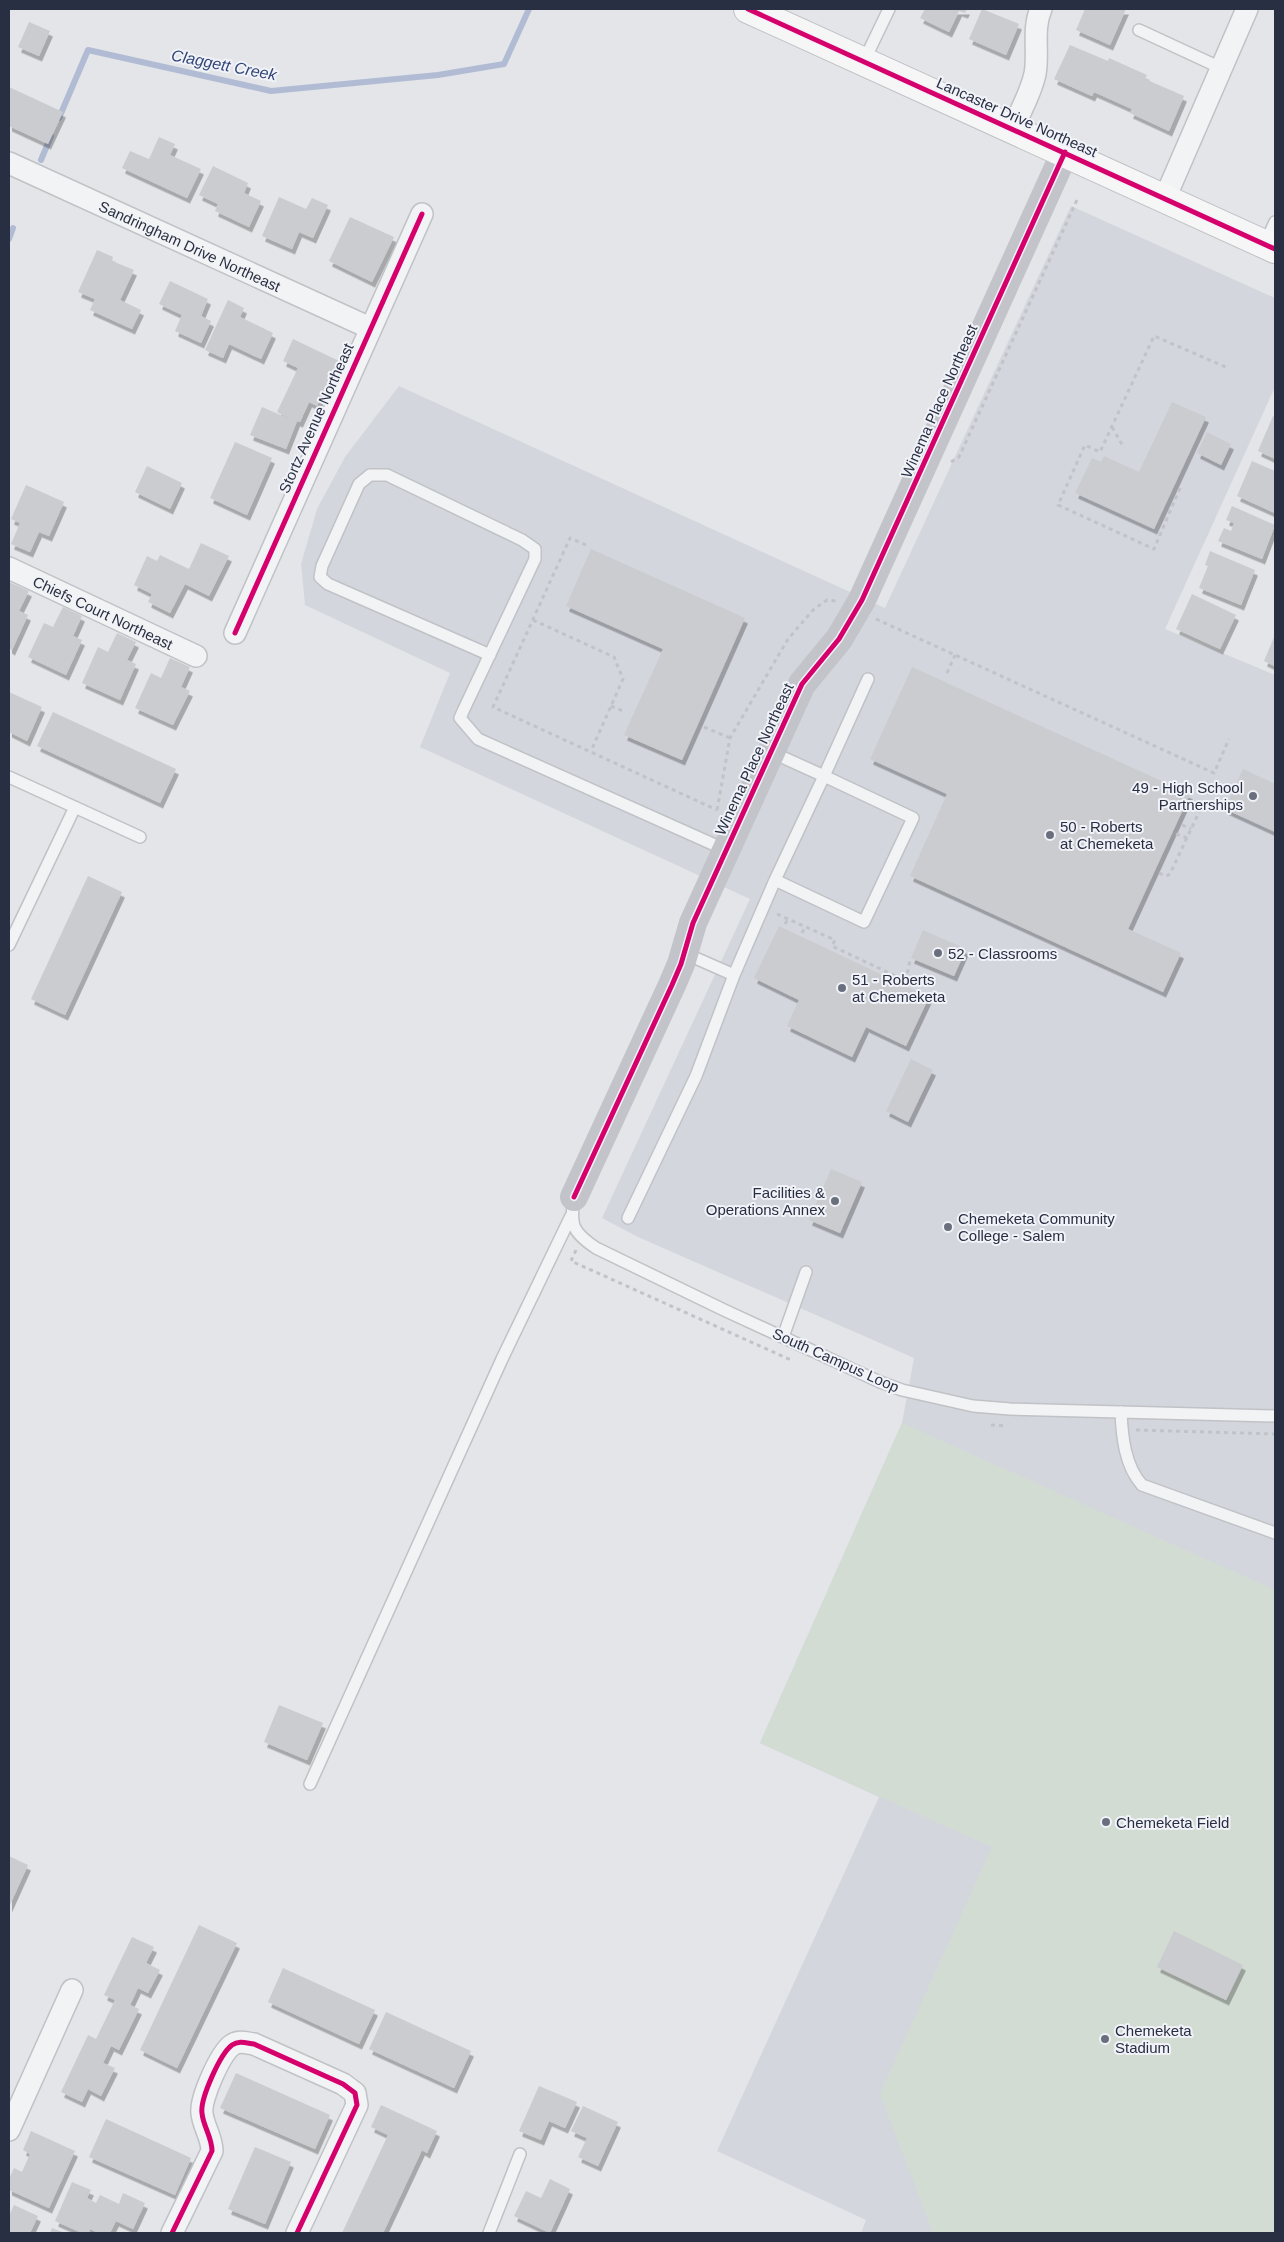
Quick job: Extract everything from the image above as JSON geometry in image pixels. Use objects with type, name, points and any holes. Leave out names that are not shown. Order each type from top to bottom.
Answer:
[{"type":"main road","name":"Lancaster Drive Northeast","points":[[748,9],[787,17],[864,62],[1165,198],[1272,238]]},
{"type":"street","points":[[1013,129],[1033,84],[1037,27],[1041,9]]},
{"type":"street","points":[[1165,198],[1247,9]]},
{"type":"street","name":"Winema Place Northeast","points":[[573,1206],[672,985],[693,923],[802,684],[839,639],[862,600],[1066,152]]},
{"type":"street","name":"Sandringham Drive Northeast","points":[[9,163],[370,328]]},
{"type":"street","name":"Stortz Avenue Northeast","points":[[235,633],[422,214]]},
{"type":"street","name":"Chiefs Court Northeast","points":[[9,568],[196,656]]},
{"type":"street","points":[[9,2130],[72,1990]]},
{"type":"street","points":[[172,2233],[212,2151],[212,2143],[202,2113],[204,2097],[224,2053],[232,2045],[241,2042],[254,2044],[334,2080],[355,2093],[357,2105],[297,2233]]},
{"type":"lane","points":[[864,62],[889,9]]},
{"type":"lane","points":[[1139,30],[1221,68]]},
{"type":"lane","points":[[490,655],[328,584],[320,577],[322,566],[359,484],[370,475],[387,475],[522,540],[535,549],[535,560],[490,655],[460,718],[478,739],[726,850]]},
{"type":"lane","points":[[628,1218],[696,1076],[734,975],[775,880],[868,679]]},
{"type":"lane","points":[[771,752],[913,818],[864,922],[775,880]]},
{"type":"lane","points":[[9,777],[140,837]]},
{"type":"lane","points":[[9,944],[75,806]]},
{"type":"lane","points":[[684,953],[734,975]]},
{"type":"lane","points":[[573,1206],[573,1227],[581,1238]]},
{"type":"lane","points":[[310,1784],[432,1510],[573,1206]]},
{"type":"lane","name":"South Campus Loop","points":[[581,1238],[621,1261],[902,1390],[973,1406],[1275,1416]]},
{"type":"lane","points":[[783,1337],[806,1272]]},
{"type":"lane","points":[[1120,1412],[1130,1466],[1135,1477],[1142,1485],[1275,1533]]},
{"type":"lane","points":[[488,2233],[520,2154]]},
{"type":"path","points":[[946,464],[959,456],[1077,200]]},
{"type":"path","points":[[1180,488],[1154,549],[1058,505],[1085,445],[1100,452],[1154,336],[1228,368]]},
{"type":"path","points":[[1112,427],[1124,448]]},
{"type":"path","points":[[586,545],[570,538],[493,707],[717,810]]},
{"type":"path","points":[[871,625],[878,610]]},
{"type":"path","points":[[874,618],[1214,773],[1229,739]]},
{"type":"path","points":[[533,620],[614,657],[623,679],[591,751]]},
{"type":"path","points":[[948,673],[955,656]]},
{"type":"path","points":[[611,706],[623,711]]},
{"type":"path","points":[[704,727],[730,738]]},
{"type":"path","points":[[1159,873],[1166,876],[1170,874],[1200,810]]},
{"type":"path","points":[[1182,825],[1191,829]]},
{"type":"path","points":[[1176,834],[1187,838]]},
{"type":"path","points":[[763,908],[835,940],[832,946],[906,981],[910,960]]},
{"type":"path","points":[[785,924],[788,919]]},
{"type":"path","points":[[802,933],[805,927]]},
{"type":"path","points":[[581,1238],[571,1261],[798,1363]]},
{"type":"path","points":[[989,1425],[1006,1426]]},
{"type":"path","points":[[1122,1430],[1275,1434]]},
{"type":"shaded area","name":"Chemeketa Community College - Salem","points":[[1071,206],[1275,298],[1275,387],[1165,629],[1275,675],[1275,2233],[861,2233],[866,2220],[717,2151],[879,1797],[760,1743],[902,1423],[914,1358],[638,1237],[602,1218],[750,899],[420,747],[450,673],[305,605],[301,564],[317,509],[345,457],[399,386],[885,608]]},
{"type":"shaded area","name":"Chemeketa Field","points":[[902,1423],[1275,1590],[1275,2233],[933,2233],[880,2094],[992,1847],[760,1743]]},
{"type":"building","points":[[925,9],[967,9],[965,13],[959,11],[949,32],[920,18]]},
{"type":"building","points":[[982,9],[1019,24],[1006,55],[969,39]]},
{"type":"building","points":[[1085,9],[1126,9],[1110,45],[1076,30]]},
{"type":"building","points":[[29,22],[50,31],[39,56],[18,47]]},
{"type":"building","points":[[1070,45],[1108,61],[1109,58],[1147,75],[1145,79],[1184,96],[1169,131],[1130,113],[1132,109],[1094,92],[1092,96],[1054,79]]},
{"type":"building","points":[[9,87],[63,112],[48,144],[9,126]]},
{"type":"building","points":[[159,137],[175,144],[170,155],[201,169],[187,198],[122,168],[130,151],[149,159]]},
{"type":"building","points":[[213,166],[248,183],[244,193],[261,201],[249,227],[215,211],[218,204],[199,195]]},
{"type":"building","points":[[279,197],[306,209],[312,198],[328,205],[313,238],[299,232],[292,249],[262,236]]},
{"type":"building","points":[[350,217],[394,237],[372,282],[329,261]]},
{"type":"building","points":[[97,250],[113,257],[112,261],[134,270],[120,300],[141,310],[132,329],[90,310],[95,299],[78,292]]},
{"type":"building","points":[[170,281],[208,299],[201,316],[211,321],[201,343],[175,331],[182,315],[159,304]]},
{"type":"building","points":[[228,300],[244,308],[240,317],[273,333],[261,359],[229,344],[223,358],[205,350]]},
{"type":"building","points":[[293,339],[339,361],[317,406],[309,402],[300,422],[297,421],[286,449],[250,435],[262,407],[292,420],[277,412],[298,368],[283,361]]},
{"type":"building","points":[[1172,402],[1206,417],[1154,529],[1075,493],[1092,458],[1101,462],[1104,456],[1139,472]]},
{"type":"building","points":[[1273,416],[1275,417],[1275,459],[1258,451]]},
{"type":"building","points":[[1207,432],[1231,444],[1221,465],[1197,453]]},
{"type":"building","points":[[235,442],[272,458],[247,515],[210,498]]},
{"type":"building","points":[[1252,461],[1275,471],[1275,513],[1237,496]]},
{"type":"building","points":[[147,466],[182,483],[170,509],[135,492]]},
{"type":"building","points":[[26,485],[64,502],[49,536],[39,532],[30,552],[11,544],[20,523],[11,519]]},
{"type":"building","points":[[1232,506],[1275,525],[1262,559],[1218,541],[1224,528],[1231,531],[1234,523],[1226,520]]},
{"type":"building","points":[[201,543],[229,556],[209,596],[185,584],[170,613],[148,602],[152,594],[134,585],[147,556],[157,561],[160,555],[189,569]]},
{"type":"building","points":[[591,549],[745,618],[682,760],[624,735],[663,649],[566,606]]},
{"type":"building","points":[[1210,551],[1255,570],[1241,605],[1199,588],[1208,566],[1205,565]]},
{"type":"building","points":[[9,582],[29,591],[19,611],[28,615],[12,650],[9,648]]},
{"type":"building","points":[[1192,594],[1236,615],[1220,649],[1176,629]]},
{"type":"building","points":[[63,607],[82,616],[73,636],[82,640],[66,675],[28,657],[44,623],[53,627]]},
{"type":"building","points":[[117,633],[136,642],[127,660],[136,664],[120,700],[82,683],[98,647],[108,652]]},
{"type":"building","points":[[1275,635],[1275,666],[1264,661]]},
{"type":"building","points":[[170,658],[190,667],[181,687],[190,691],[173,725],[135,708],[151,673],[161,678]]},
{"type":"building","name":"50 - Roberts at Chemeketa","points":[[912,667],[1190,794],[1128,929],[1181,953],[1163,992],[910,876],[947,794],[870,759]]},
{"type":"building","points":[[9,692],[42,707],[27,741],[9,732]]},
{"type":"building","points":[[53,712],[176,769],[160,803],[37,746]]},
{"type":"building","name":"49 - High School Partnerships","points":[[1243,769],[1275,784],[1275,832],[1225,809]]},
{"type":"building","points":[[88,876],[122,892],[65,1015],[31,999]]},
{"type":"building","name":"51 - Roberts at Chemeketa","points":[[779,926],[929,997],[906,1046],[866,1027],[852,1057],[787,1026],[799,1000],[754,978]]},
{"type":"building","name":"52 - Classrooms","points":[[923,930],[966,949],[954,976],[911,958]]},
{"type":"building","points":[[911,1059],[933,1070],[908,1122],[886,1111]]},
{"type":"building","name":"Facilities & Operations Annex","points":[[831,1169],[862,1182],[840,1233],[809,1220]]},
{"type":"building","points":[[279,1705],[323,1723],[307,1760],[264,1742]]},
{"type":"building","points":[[9,1856],[28,1865],[9,1907]]},
{"type":"building","points":[[199,1925],[237,1943],[177,2068],[140,2050]]},
{"type":"building","points":[[1174,1931],[1243,1965],[1226,2000],[1157,1967]]},
{"type":"building","points":[[132,1937],[154,1947],[146,1963],[160,1970],[148,1993],[138,1988],[130,2005],[139,2009],[119,2050],[111,2046],[103,2063],[115,2068],[101,2096],[88,2089],[82,2102],[61,2092],[88,2035],[96,2039],[115,2000],[104,1995]]},
{"type":"building","points":[[283,1968],[375,2010],[359,2044],[268,2002]]},
{"type":"building","points":[[386,2012],[471,2051],[454,2088],[369,2049]]},
{"type":"building","points":[[236,2073],[330,2115],[315,2149],[220,2108]]},
{"type":"building","points":[[539,2086],[577,2102],[565,2128],[549,2121],[541,2140],[519,2131]]},
{"type":"building","points":[[381,2105],[437,2131],[427,2153],[422,2150],[383,2233],[342,2233],[388,2135],[371,2127]]},
{"type":"building","points":[[583,2106],[618,2122],[598,2166],[578,2157],[587,2138],[571,2131]]},
{"type":"building","points":[[106,2119],[191,2158],[175,2195],[89,2157]]},
{"type":"building","points":[[31,2131],[75,2151],[49,2208],[9,2190],[9,2179],[14,2168],[22,2172],[30,2154],[23,2150]]},
{"type":"building","points":[[255,2147],[291,2162],[265,2224],[228,2209]]},
{"type":"building","points":[[550,2179],[570,2189],[550,2233],[514,2216],[526,2191],[541,2198]]},
{"type":"building","points":[[72,2182],[91,2190],[87,2198],[96,2203],[100,2195],[119,2204],[123,2193],[145,2203],[133,2229],[116,2221],[110,2233],[99,2233],[90,2229],[89,2233],[82,2233],[55,2221]]},
{"type":"building","points":[[14,2205],[38,2216],[30,2233],[9,2233],[9,2216]]},
{"type":"building","points":[[52,2228],[65,2233],[50,2233]]},
{"type":"waterway","name":"Claggett Creek","points":[[59,118],[88,50],[271,91],[438,75],[504,64],[529,9]]},
{"type":"waterway","name":"Claggett Creek","points":[[41,160],[51,136]]},
{"type":"waterway","name":"Claggett Creek","points":[[9,239],[13,228]]},
{"type":"cycle path","points":[[748,9],[1275,249]]},
{"type":"cycle path","points":[[574,1197],[672,985],[681,964],[693,923],[802,684],[839,639],[862,600],[1065,152]]},
{"type":"cycle path","points":[[235,633],[422,214]]},
{"type":"cycle path","points":[[172,2233],[212,2151],[211,2141],[202,2113],[207,2088],[227,2050],[235,2043],[240,2042],[254,2044],[343,2084],[355,2093],[357,2105],[297,2233]]},
{"type":"place","name":"49 - High School Partnerships","points":[[1253,796]]},
{"type":"place","name":"50 - Roberts at Chemeketa","points":[[1050,835]]},
{"type":"place","name":"52 - Classrooms","points":[[938,953]]},
{"type":"place","name":"51 - Roberts at Chemeketa","points":[[842,988]]},
{"type":"place","name":"Facilities & Operations Annex","points":[[835,1201]]},
{"type":"place","name":"Chemeketa Community College - Salem","points":[[948,1227]]},
{"type":"place","name":"Chemeketa Field","points":[[1106,1822]]},
{"type":"place","name":"Chemeketa Stadium","points":[[1105,2039]]}]
